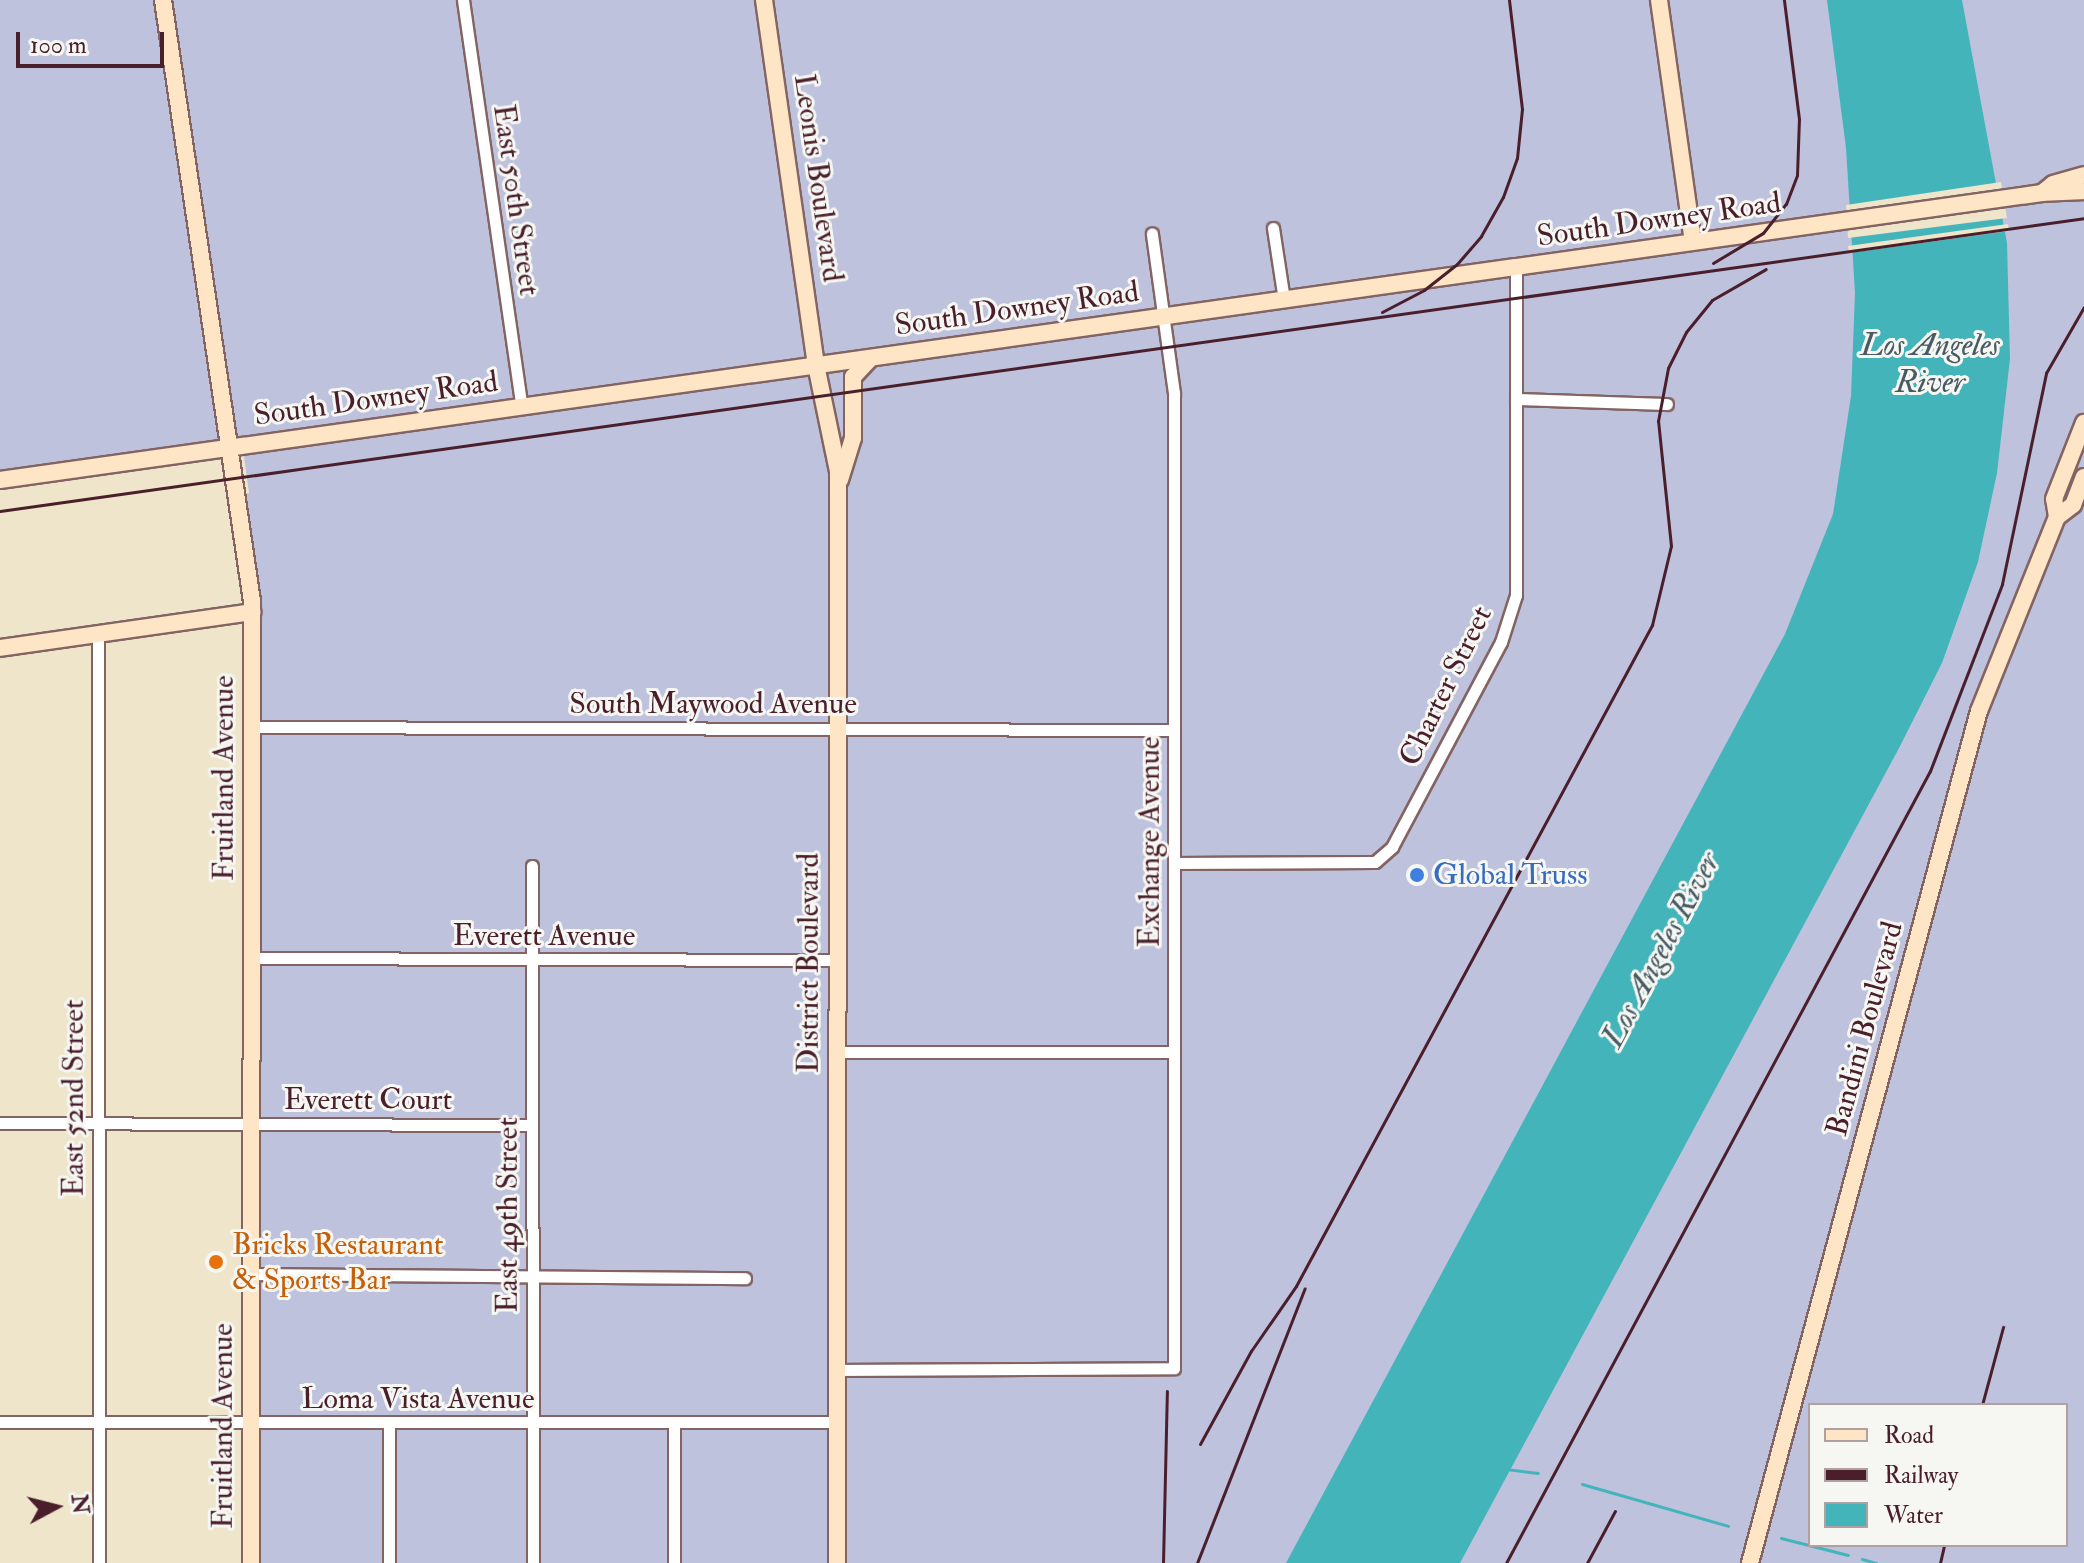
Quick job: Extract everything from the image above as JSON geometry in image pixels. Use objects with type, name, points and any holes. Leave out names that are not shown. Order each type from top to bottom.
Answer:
[{"type":"main road","name":"Fruitland Avenue","points":[[163,0],[252,612],[251,1563]]},
{"type":"main road","name":"Leonis Boulevard","points":[[764,0],[816,365]]},
{"type":"main road","points":[[1659,0],[1693,241]]},
{"type":"main road","name":"South Downey Road","points":[[2042,193],[2053,184],[2084,175]]},
{"type":"main road","name":"South Downey Road","points":[[0,480],[1693,241],[2042,193],[2084,191]]},
{"type":"main road","points":[[838,486],[853,438],[853,377],[871,358]]},
{"type":"main road","name":"District Boulevard","points":[[816,365],[832,421],[838,486],[837,1563]]},
{"type":"main road","name":"Bandini Boulevard","points":[[2057,517],[2054,499],[2084,423]]},
{"type":"main road","name":"Bandini Boulevard","points":[[1750,1563],[1979,711],[2057,517],[2073,505],[2084,477]]},
{"type":"main road","points":[[0,648],[252,612]]},
{"type":"street","name":"East 50th Street","points":[[463,0],[522,407]]},
{"type":"street","points":[[1273,228],[1284,300]]},
{"type":"street","name":"Exchange Avenue","points":[[837,1370],[1174,1368],[1174,393],[1152,234]]},
{"type":"street","name":"Charter Street","points":[[1174,863],[1375,862],[1389,852],[1501,642],[1516,595],[1516,268]]},
{"type":"street","points":[[1516,399],[1667,404]]},
{"type":"street","name":"East 52nd Street","points":[[98,633],[99,1563]]},
{"type":"street","name":"South Maywood Avenue","points":[[252,727],[1174,730]]},
{"type":"street","name":"East 49th Street","points":[[532,866],[533,1563]]},
{"type":"street","name":"Everett Avenue","points":[[252,958],[836,960]]},
{"type":"street","points":[[838,1052],[1174,1052]]},
{"type":"street","points":[[0,1123],[252,1124]]},
{"type":"street","name":"Everett Court","points":[[252,1124],[532,1125]]},
{"type":"street","points":[[252,1274],[745,1278]]},
{"type":"street","name":"Loma Vista Avenue","points":[[0,1422],[836,1422]]},
{"type":"street","points":[[674,1423],[674,1563]]},
{"type":"street","points":[[389,1424],[389,1563]]},
{"type":"shaded area","points":[[0,0],[2084,0],[2084,1563],[251,1563],[251,620],[234,496],[249,493],[242,442],[0,475]]},
{"type":"water","name":"Los Angeles River","points":[[1827,0],[1962,0],[2007,243],[2010,359],[1997,473],[1978,562],[1942,663],[1898,750],[1460,1563],[1286,1563],[1785,634],[1833,514],[1851,396],[1855,293],[1846,148]]},
{"type":"pier","points":[[2001,182],[2007,218],[1848,238],[1846,205]]},
{"type":"pier","points":[[2008,224],[2009,231],[1849,253],[1848,246]]},
{"type":"waterway","points":[[1506,1469],[1538,1473]]},
{"type":"waterway","points":[[1582,1484],[1728,1526]]},
{"type":"waterway","points":[[1781,1538],[1808,1545]]},
{"type":"waterway","points":[[1816,1547],[1848,1555]]},
{"type":"waterway","points":[[1862,1559],[1876,1563]]},
{"type":"railway","points":[[1382,312],[1424,290],[1457,264],[1481,236],[1503,197],[1517,158],[1522,109],[1509,0]]},
{"type":"railway","points":[[1713,263],[1763,233],[1786,204],[1797,175],[1799,119],[1784,0]]},
{"type":"railway","points":[[0,511],[2084,218]]},
{"type":"railway","points":[[1200,1444],[1251,1351],[1296,1286],[1652,625],[1671,546],[1658,421],[1668,368],[1686,332],[1712,300],[1766,269]]},
{"type":"railway","points":[[1506,1563],[1930,771],[2002,584],[2046,373],[2084,307]]},
{"type":"railway","points":[[1197,1563],[1305,1288]]},
{"type":"railway","points":[[1983,1403],[2003,1327]]},
{"type":"railway","points":[[1163,1563],[1167,1391]]},
{"type":"railway","points":[[1587,1563],[1615,1511]]},
{"type":"railway","points":[[1940,1563],[1944,1547]]},
{"type":"place","name":"Global Truss","points":[[1417,875]]},
{"type":"place","name":"Bricks Restaurant & Sports Bar","points":[[216,1262]]}]
